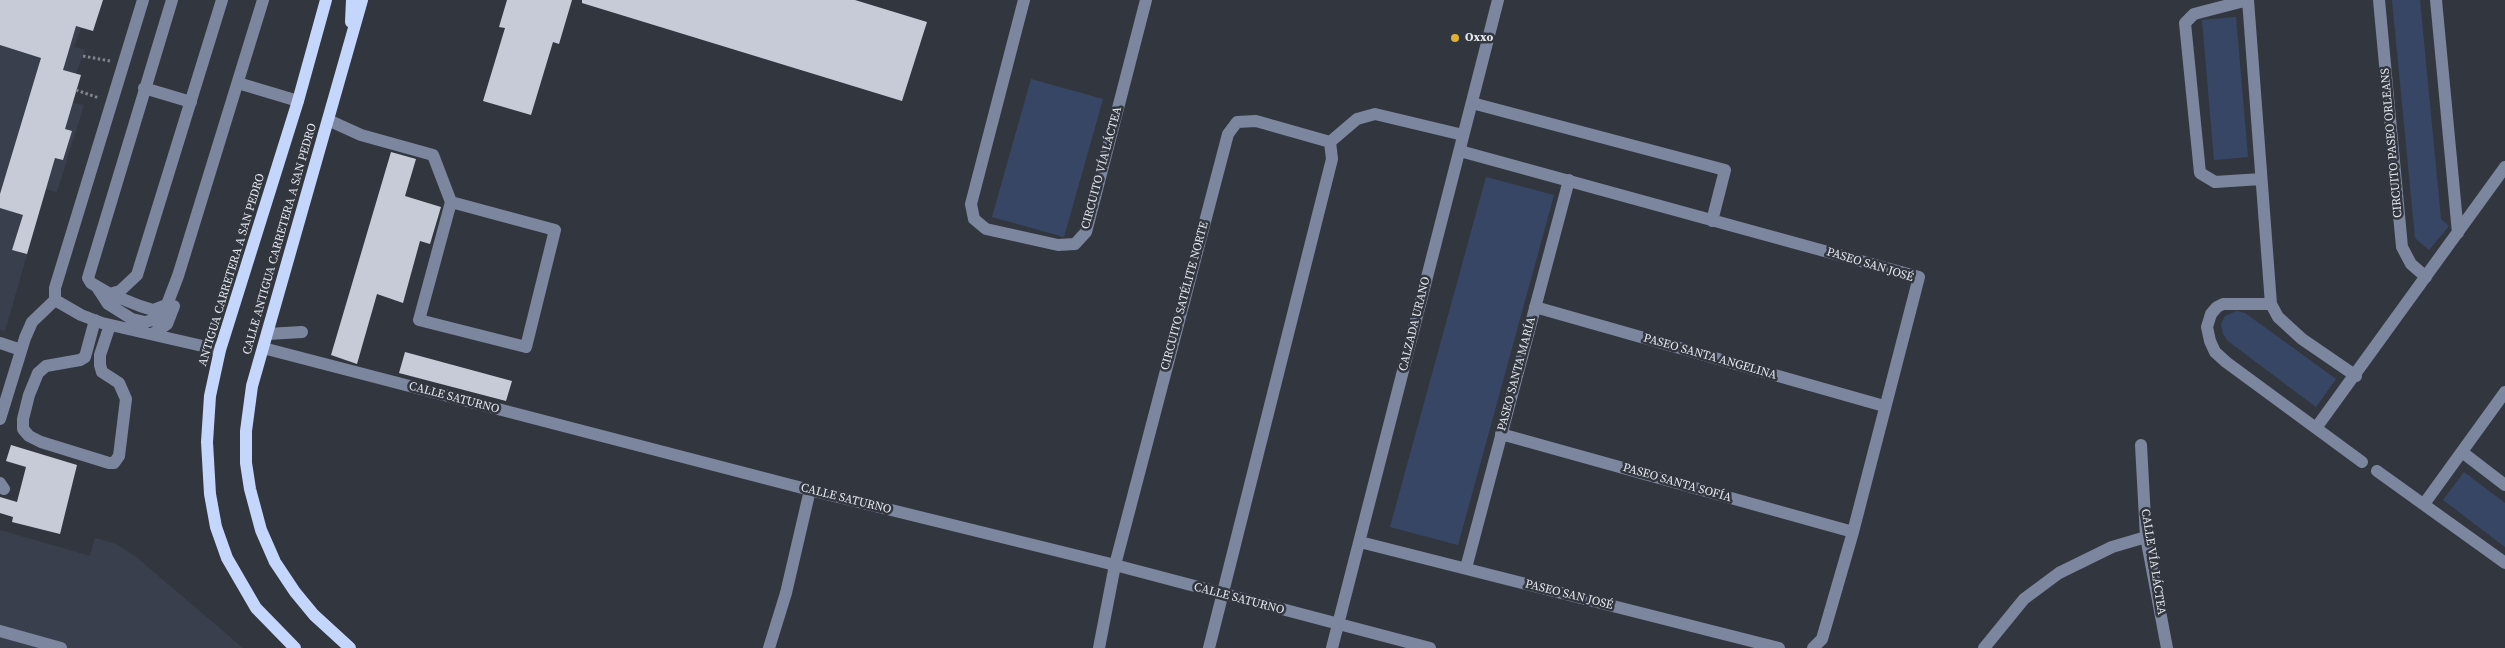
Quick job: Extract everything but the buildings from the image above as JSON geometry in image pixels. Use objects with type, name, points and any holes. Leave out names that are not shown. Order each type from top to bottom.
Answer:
[{"type":"main road","name":"ANTIGUA CARRETERA A SAN PEDRO","points":[[296,648],[256,608],[241,586],[227,558],[216,527],[210,494],[207,442],[210,396],[220,350],[298,101],[326,0]]},
{"type":"main road","points":[[351,36],[352,0]]},
{"type":"main road","name":"CALLE ANTIGUA CARRETERA A SAN PEDRO","points":[[350,648],[314,616],[294,592],[275,562],[261,530],[250,489],[246,431],[252,386],[362,0]]},
{"type":"street","points":[[0,419],[21,350],[32,322],[55,300],[55,288],[143,0]]},
{"type":"street","points":[[172,0],[88,278],[97,287],[108,304],[117,311],[140,321],[157,319],[163,315],[178,276],[263,0]]},
{"type":"street","points":[[110,294],[120,291],[137,275],[222,0]]},
{"type":"street","name":"CIRCUITO VÍA LÁCTEA","points":[[1024,0],[971,204],[974,219],[986,229],[1058,245],[1075,244],[1086,232],[1146,0]]},
{"type":"street","name":"CALZADA URANO","points":[[1332,648],[1498,0]]},
{"type":"street","points":[[2262,179],[2215,182],[2200,173],[2184,23],[2194,14],[2248,0],[2272,304],[2278,317],[2302,339],[2356,376]]},
{"type":"street","name":"CIRCUITO PASEO ORLEANS","points":[[2379,0],[2402,248],[2411,264],[2426,277]]},
{"type":"street","points":[[2436,0],[2458,233]]},
{"type":"street","points":[[238,83],[298,101]]},
{"type":"street","points":[[144,88],[191,102]]},
{"type":"street","points":[[1472,103],[1725,170],[1712,220]]},
{"type":"street","points":[[1209,648],[1332,159],[1330,142],[1357,119],[1374,114],[1463,135]]},
{"type":"street","points":[[328,120],[361,135],[433,155],[451,202],[419,320],[526,347],[556,230],[451,202]]},
{"type":"street","name":"CIRCUITO SATÉLITE NORTE","points":[[1115,565],[1228,134],[1237,122],[1256,121],[1330,142]]},
{"type":"street","name":"PASEO SAN JOSÉ","points":[[1460,151],[1919,277],[1884,406],[1853,532],[1822,639],[1813,648]]},
{"type":"street","points":[[2316,428],[2356,376],[2505,167]]},
{"type":"street","name":"PASEO SANTA MARÍA","points":[[1466,568],[1569,180]]},
{"type":"street","points":[[154,333],[167,324],[171,316],[178,276]]},
{"type":"street","points":[[97,287],[110,294],[153,310],[166,305]]},
{"type":"street","points":[[55,300],[95,320],[110,325],[154,333],[220,350]]},
{"type":"street","points":[[2272,304],[2223,304],[2217,307],[2210,314],[2207,327],[2215,352],[2362,462]]},
{"type":"street","name":"PASEO SANTA ANGELINA","points":[[1535,307],[1884,406]]},
{"type":"street","points":[[95,320],[85,357],[80,360],[46,366],[38,373],[25,411],[23,429],[29,436],[41,442],[114,463],[119,456],[126,399],[119,383],[102,372],[100,365],[100,355],[110,325]]},
{"type":"street","points":[[267,334],[302,332]]},
{"type":"street","points":[[0,343],[21,350]]},
{"type":"street","name":"CALLE SATURNO","points":[[263,348],[810,490],[1115,565],[1222,595],[1430,648]]},
{"type":"street","points":[[2424,504],[2505,392]]},
{"type":"street","name":"PASEO SANTA SOFÍA","points":[[1501,434],[1853,532]]},
{"type":"street","name":"CALLE VÍA LÁCTEA","points":[[2141,445],[2146,537],[2167,648]]},
{"type":"street","points":[[2462,452],[2505,484]]},
{"type":"street","points":[[2377,471],[2505,563]]},
{"type":"street","points":[[769,648],[786,594],[810,490]]},
{"type":"street","points":[[1984,648],[2024,599],[2059,573],[2112,547],[2146,537]]},
{"type":"street","name":"PASEO SAN JOSÉ","points":[[1360,542],[1778,648]]},
{"type":"street","points":[[1099,648],[1115,565]]},
{"type":"street","points":[[0,631],[61,648]]},
{"type":"shaded area","points":[[0,0],[103,0],[93,31],[81,28],[74,47],[85,50],[76,73],[73,103],[84,105],[57,192],[46,189],[5,331],[0,330]]},
{"type":"shaded area","points":[[2392,0],[2420,0],[2441,219],[2449,226],[2429,250],[2415,238]]},
{"type":"shaded area","points":[[2236,17],[2248,157],[2214,160],[2202,20]]},
{"type":"shaded area","points":[[1031,79],[1103,99],[1064,237],[992,217]]},
{"type":"shaded area","points":[[1486,177],[1554,195],[1458,545],[1390,527]]},
{"type":"shaded area","points":[[2237,311],[2245,313],[2336,379],[2316,407],[2228,341],[2223,334],[2221,324],[2225,316]]},
{"type":"shaded area","points":[[2464,472],[2505,503],[2505,547],[2443,500]]},
{"type":"shaded area","points":[[0,530],[90,556],[95,538],[116,544],[135,556],[243,648],[0,648]]},
{"type":"place","name":"Oxxo","points":[[1455,38]]}]
